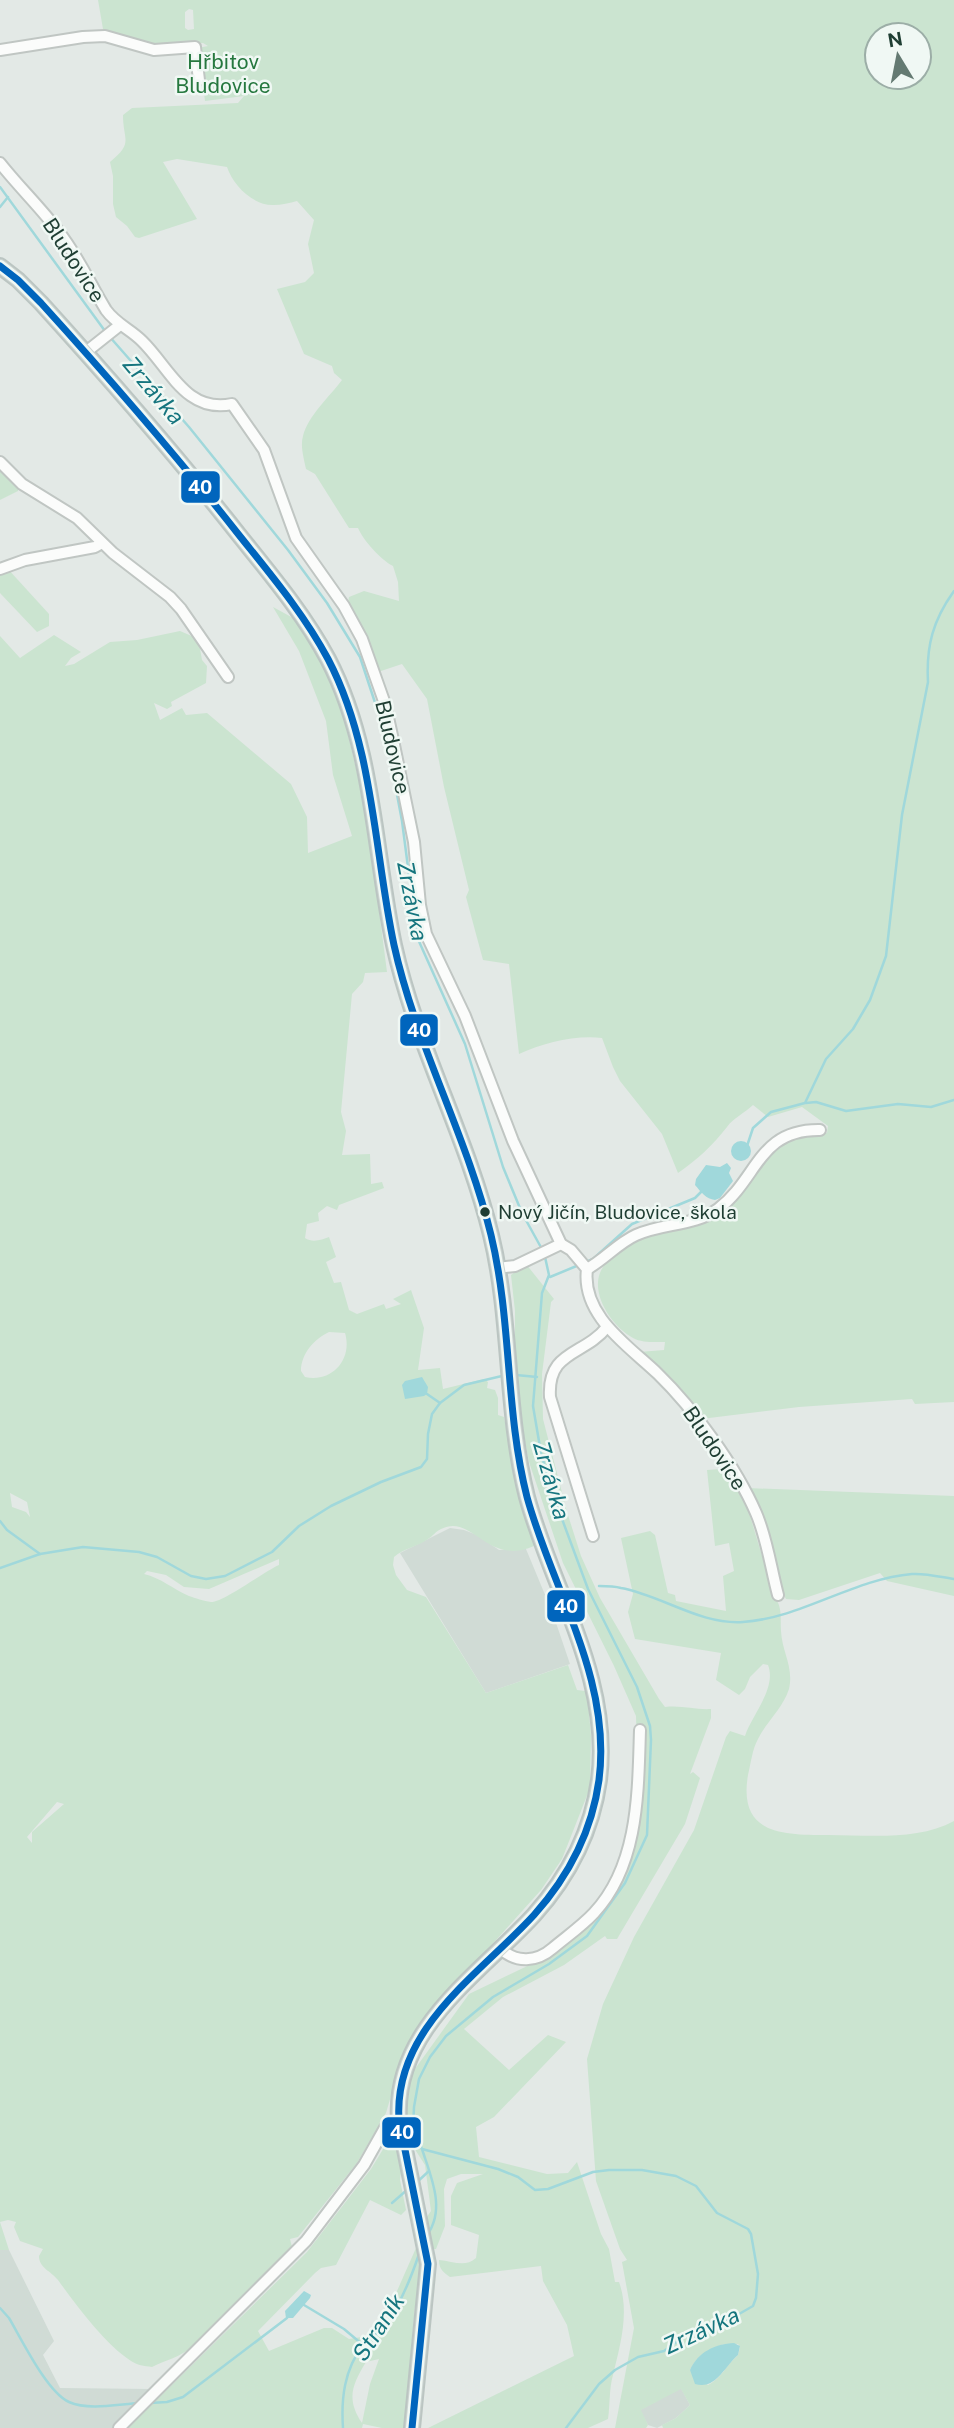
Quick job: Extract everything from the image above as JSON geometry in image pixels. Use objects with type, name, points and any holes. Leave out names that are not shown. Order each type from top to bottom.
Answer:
[{"type":"main road","points":[[0,266],[24,285],[86,352],[221,511],[319,643],[338,681],[364,768],[398,961],[418,1026],[475,1177],[493,1243],[519,1458],[528,1499],[593,1680],[601,1744],[595,1803],[579,1850],[544,1903],[452,1996],[417,2042],[402,2078],[399,2120],[424,2241],[428,2275],[412,2428]]},
{"type":"street","points":[[0,50],[105,36],[154,50],[195,47],[199,80]]},
{"type":"street","name":"Bludovice","points":[[0,163],[60,232],[118,327],[131,330],[191,397],[208,405],[232,404],[264,450],[296,538],[344,606],[362,639],[385,705],[393,740],[414,842],[420,905],[426,934],[464,1016],[513,1141],[558,1245],[571,1250],[587,1269],[587,1289],[593,1305],[607,1327],[675,1391],[739,1480],[757,1515],[778,1595]]},
{"type":"street","points":[[86,352],[118,327]]},
{"type":"street","points":[[0,462],[22,484],[77,518],[102,543],[181,609],[228,677]]},
{"type":"street","points":[[0,569],[25,560],[95,547],[102,543]]},
{"type":"street","points":[[587,1269],[602,1261],[634,1235],[715,1212],[730,1198],[768,1148],[786,1136],[805,1130],[820,1130]]},
{"type":"street","points":[[496,1268],[512,1267],[558,1245]]},
{"type":"street","points":[[593,1536],[550,1397],[549,1384],[555,1368],[571,1354],[595,1342],[607,1327]]},
{"type":"street","points":[[500,1948],[520,1959],[544,1955],[594,1914],[617,1882],[632,1832],[638,1787],[640,1730]]},
{"type":"street","points":[[119,2428],[306,2241],[365,2165],[386,2126],[399,2120]]},
{"type":"shaded area","points":[[450,1528],[477,1535],[499,1550],[526,1549],[570,1664],[486,1693],[400,1553]]},
{"type":"shaded area","points":[[0,2250],[9,2250],[54,2341],[43,2355],[60,2388],[152,2389],[115,2428],[0,2428]]},
{"type":"shaded area","points":[[681,2388],[690,2405],[676,2418],[657,2428],[648,2425],[640,2410]]},
{"type":"green space","name":"Hřbitov Bludovice","points":[[98,0],[954,0],[954,1402],[915,1404],[912,1399],[799,1407],[701,1419],[639,1352],[664,1350],[665,1342],[633,1338],[610,1317],[598,1287],[599,1276],[611,1257],[640,1238],[705,1220],[768,1153],[794,1138],[827,1133],[828,1126],[802,1107],[768,1117],[753,1105],[732,1121],[704,1152],[678,1173],[662,1134],[620,1081],[602,1038],[559,1041],[519,1054],[509,964],[483,960],[466,897],[469,890],[444,787],[427,699],[402,664],[378,672],[348,602],[349,597],[364,591],[399,601],[398,582],[393,566],[373,549],[358,528],[349,528],[315,474],[306,469],[303,436],[314,414],[342,380],[334,373],[332,366],[304,354],[277,289],[305,282],[314,273],[308,244],[314,220],[297,201],[274,205],[251,198],[234,181],[227,167],[177,159],[163,162],[197,219],[135,237],[116,217],[113,204],[110,162],[125,145],[123,115],[132,108],[238,103],[244,96],[205,101],[198,48],[208,46],[203,43],[161,46],[103,29]],"holes":[[[193,10],[194,29],[188,30],[185,28],[185,12]]]},
{"type":"green space","points":[[0,471],[18,486],[18,491],[0,500]]},
{"type":"green space","points":[[7,568],[49,614],[49,626],[37,632],[0,593],[0,571]]},
{"type":"green space","points":[[273,607],[295,619],[320,655],[340,701],[366,811],[387,972],[365,973],[363,982],[352,994],[341,1112],[346,1131],[342,1155],[370,1154],[371,1184],[382,1182],[384,1188],[339,1205],[337,1210],[327,1206],[318,1213],[319,1221],[307,1224],[305,1238],[314,1241],[329,1237],[336,1257],[326,1262],[334,1283],[341,1282],[349,1310],[357,1314],[384,1304],[386,1309],[401,1304],[393,1299],[411,1290],[424,1328],[418,1370],[440,1368],[443,1389],[484,1379],[488,1382],[487,1388],[495,1390],[498,1415],[504,1417],[514,1472],[534,1546],[518,1551],[504,1550],[462,1528],[452,1526],[439,1530],[424,1542],[398,1554],[394,1557],[393,1565],[396,1575],[407,1590],[426,1597],[486,1693],[568,1665],[577,1690],[585,1691],[588,1702],[591,1736],[590,1788],[562,1859],[541,1890],[424,2018],[402,2058],[386,2113],[357,2163],[298,2237],[290,2239],[292,2247],[192,2347],[152,2367],[131,2361],[101,2334],[58,2280],[43,2266],[39,2256],[43,2249],[20,2241],[14,2227],[16,2222],[0,2222],[0,636],[20,658],[54,635],[81,652],[65,666],[74,664],[110,642],[137,640],[180,631],[194,637],[199,643],[202,660],[207,666],[206,683],[171,702],[172,706],[167,709],[154,703],[160,720],[182,708],[186,715],[207,713],[291,784],[307,817],[308,853],[352,836],[333,775],[326,721],[299,651]],"holes":[[[329,1332],[345,1333],[347,1343],[343,1360],[331,1373],[315,1378],[305,1377],[301,1371],[303,1359],[309,1348]],[[10,1493],[27,1502],[30,1517],[26,1512],[12,1507]],[[279,1559],[279,1565],[225,1597],[211,1602],[189,1596],[144,1574],[147,1571],[166,1575],[184,1587],[209,1589]],[[57,1802],[64,1804],[32,1832],[32,1843],[27,1837]]]},
{"type":"green space","points":[[526,1264],[554,1299],[551,1302],[542,1374],[543,1419],[581,1556],[600,1598],[665,1707],[711,1709],[711,1718],[690,1774],[693,1772],[700,1778],[685,1824],[617,1939],[607,1939],[605,1936],[564,1965],[503,1997],[464,2029],[509,2070],[548,2035],[566,2042],[494,2117],[476,2127],[479,2157],[547,2174],[568,2173],[577,2162],[601,2234],[609,2249],[615,2282],[619,2282],[624,2305],[623,2329],[611,2386],[608,2419],[588,2428],[428,2428],[574,2356],[567,2325],[543,2281],[541,2266],[450,2277],[443,2272],[439,2260],[463,2263],[476,2258],[479,2235],[451,2225],[451,2196],[457,2183],[483,2174],[461,2174],[447,2179],[444,2189],[445,2226],[436,2249],[432,2249],[424,2221],[431,2211],[425,2165],[407,2137],[406,2109],[412,2073],[469,1994],[542,1959],[587,1928],[621,1884],[632,1851],[636,1716],[563,1563],[529,1462],[520,1416],[515,1374],[515,1311],[511,1275]]},
{"type":"green space","points":[[707,1470],[727,1470],[748,1509],[780,1609],[782,1639],[790,1674],[786,1696],[762,1732],[752,1757],[747,1795],[750,1809],[757,1820],[779,1832],[876,1836],[925,1832],[954,1821],[954,2428],[663,2428],[662,2425],[676,2418],[690,2405],[681,2389],[641,2410],[648,2425],[646,2428],[615,2428],[634,2328],[622,2262],[627,2260],[620,2249],[596,2181],[587,2059],[603,2004],[634,1937],[694,1830],[726,1737],[730,1731],[745,1736],[767,1692],[770,1674],[768,1665],[763,1664],[750,1677],[739,1695],[716,1680],[721,1653],[635,1639],[628,1612],[633,1594],[621,1538],[650,1531],[655,1535],[668,1593],[675,1595],[676,1601],[726,1611],[723,1576],[734,1571],[729,1543],[715,1546]],"holes":[[[724,2344],[738,2344],[738,2355],[717,2379],[708,2385],[690,2370],[696,2360],[708,2350]]]},
{"type":"green space","points":[[747,1488],[954,1496],[954,1596],[887,1581],[880,1573],[799,1600],[786,1599],[777,1583]]},
{"type":"green space","points":[[396,2139],[402,2163],[400,2180],[406,2210],[401,2215],[370,2200],[336,2265],[321,2268],[315,2273],[258,2331],[269,2351],[324,2328],[332,2328],[349,2339],[368,2336],[397,2291],[416,2248],[421,2277],[415,2306],[404,2428],[382,2428],[363,2424],[362,2428],[128,2428],[307,2252],[371,2169],[388,2141]],"holes":[[[379,2359],[370,2384],[362,2423],[354,2407],[354,2385],[366,2362]]]},
{"type":"green space","points":[[0,2222],[9,2250],[0,2250]]},
{"type":"water","points":[[741,1141],[748,1144],[751,1151],[748,1158],[741,1161],[734,1158],[731,1151],[734,1144]]},
{"type":"water","points":[[727,1163],[731,1168],[729,1173],[733,1181],[720,1198],[715,1200],[704,1195],[695,1185],[706,1165],[720,1167]]},
{"type":"water","points":[[422,1377],[428,1387],[427,1394],[405,1399],[402,1385],[405,1381]]},
{"type":"water","points":[[304,2291],[311,2295],[310,2298],[293,2318],[286,2318],[285,2311]]},
{"type":"water","points":[[734,2343],[740,2346],[738,2355],[719,2376],[709,2384],[695,2384],[690,2370],[698,2358],[714,2347]]},
{"type":"waterway","name":"Zrzávka","points":[[0,187],[105,331]]},
{"type":"waterway","points":[[0,207],[8,197]]},
{"type":"waterway","name":"Zrzávka","points":[[109,336],[189,427],[288,550],[327,603],[360,657],[386,736],[402,821],[417,937],[465,1044],[503,1167],[522,1213],[543,1251]]},
{"type":"waterway","points":[[747,1146],[753,1128],[771,1112],[805,1103],[826,1059],[853,1029],[870,1000],[886,956],[902,815],[928,682],[932,634],[954,591]]},
{"type":"waterway","points":[[806,1103],[816,1102],[846,1111],[898,1104],[931,1107],[954,1100]]},
{"type":"waterway","points":[[586,1262],[593,1259],[632,1224],[695,1198],[703,1190]]},
{"type":"waterway","name":"Zrzávka","points":[[545,1257],[549,1275],[542,1293],[533,1406],[541,1453],[552,1492],[588,1589],[637,1687],[650,1726],[647,1835],[625,1883],[587,1936],[549,1964],[493,1997],[446,2036],[430,2057],[419,2079],[413,2130],[422,2149],[498,2169],[518,2177],[535,2190],[548,2189],[593,2172],[609,2170],[642,2170],[676,2176],[696,2186],[717,2213],[748,2229],[758,2274],[753,2306],[725,2322],[685,2336],[664,2351],[638,2357],[615,2370],[599,2384],[566,2428]]},
{"type":"waterway","points":[[550,1277],[579,1265]]},
{"type":"waterway","points":[[0,1568],[40,1554],[83,1547],[139,1552],[157,1557],[191,1576],[206,1579],[225,1576],[272,1552],[299,1526],[331,1506],[381,1482],[421,1467],[427,1459],[432,1414],[440,1403],[464,1385],[506,1375]]},
{"type":"waterway","points":[[516,1375],[537,1377]]},
{"type":"waterway","points":[[427,1394],[440,1403]]},
{"type":"waterway","points":[[0,1521],[7,1530],[40,1554]]},
{"type":"waterway","points":[[599,1586],[636,1592],[711,1619],[743,1622],[786,1614],[890,1577],[917,1574],[954,1579]]},
{"type":"waterway","name":"Straník","points":[[422,2149],[433,2182],[436,2204],[436,2215],[427,2235]]},
{"type":"waterway","points":[[416,2183],[429,2171]]},
{"type":"waterway","points":[[392,2203],[408,2189]]},
{"type":"waterway","name":"Straník","points":[[343,2428],[343,2396],[352,2364],[363,2345],[381,2329],[395,2311],[419,2254]]},
{"type":"waterway","points":[[304,2305],[344,2329],[363,2345]]},
{"type":"waterway","points":[[0,2308],[52,2388],[69,2402],[86,2406],[140,2403]]},
{"type":"waterway","points":[[150,2403],[183,2397],[287,2318]]},
{"type":"transit line","name":"40","points":[[0,266],[41,303],[142,417],[215,505],[298,611],[328,659],[343,693],[364,763],[387,909],[404,982],[415,1019],[469,1162],[491,1235],[498,1267],[515,1432],[527,1497],[578,1636],[597,1706],[601,1742],[599,1780],[591,1817],[577,1852],[558,1885],[534,1915],[466,1982],[425,2031],[410,2058],[401,2088],[399,2120],[428,2264],[412,2428]]},
{"type":"place","name":"Nový Jičín, Bludovice, škola","points":[[485,1212]]}]
